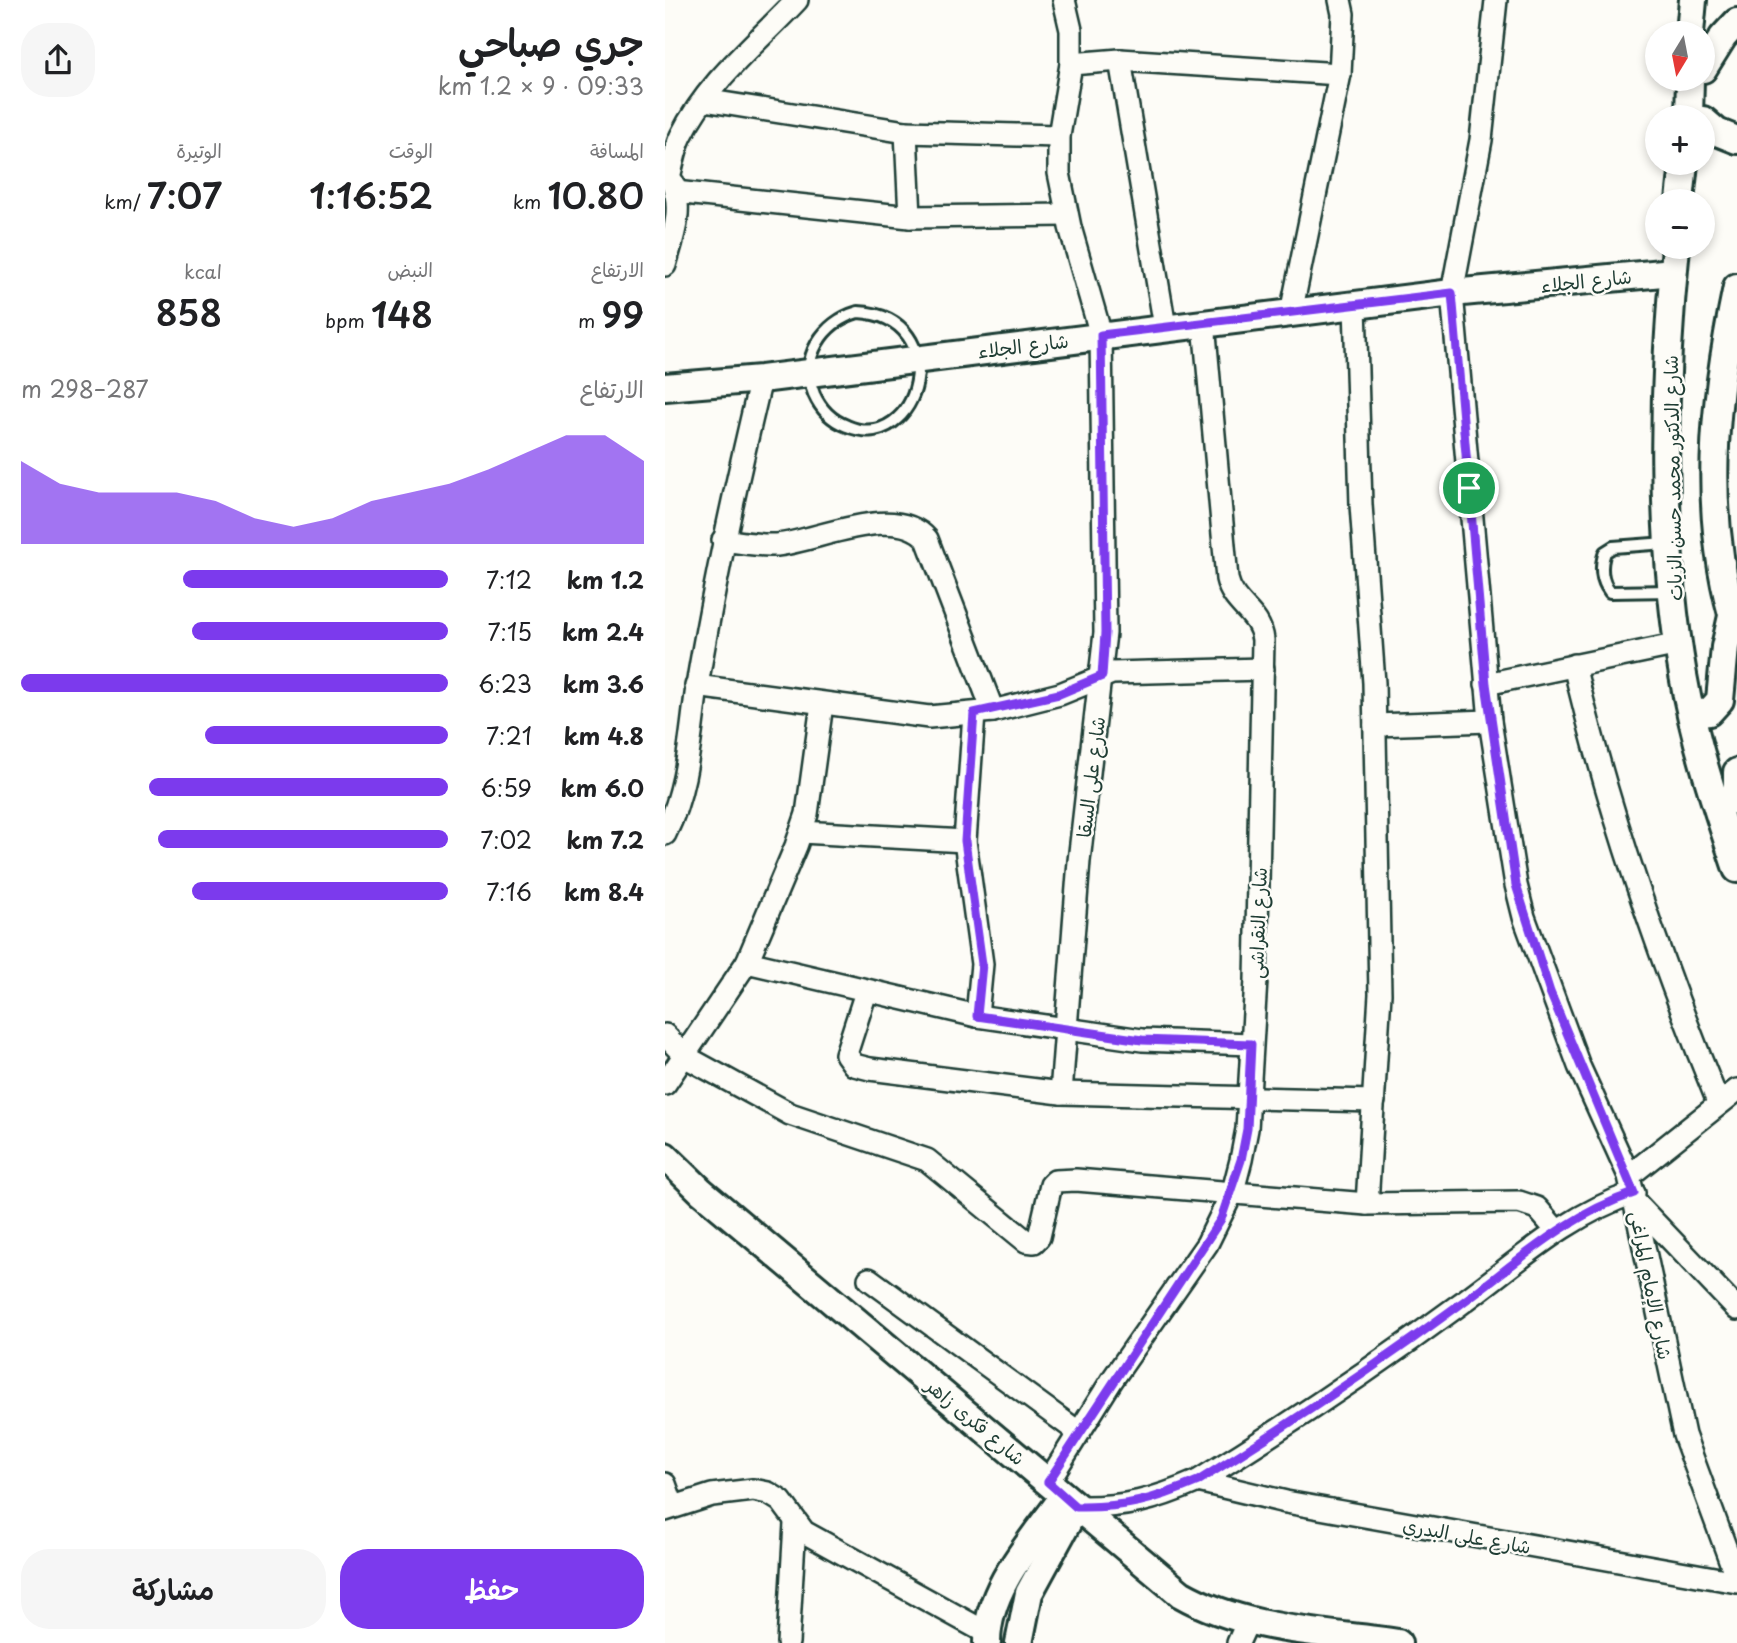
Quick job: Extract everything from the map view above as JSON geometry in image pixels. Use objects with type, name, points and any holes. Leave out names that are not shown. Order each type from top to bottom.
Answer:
[{"type":"street","points":[[665,265],[677,216],[670,180],[681,136],[732,64],[797,0]]},
{"type":"street","name":"شارع على السقا","points":[[1061,1093],[1068,1030],[1079,861],[1105,633],[1101,335],[1067,215],[1059,173],[1059,136],[1071,64],[1071,30],[1064,0]]},
{"type":"street","points":[[1291,313],[1340,74],[1343,14],[1340,0]]},
{"type":"street","name":"شارع الإمام المراغى","points":[[1496,0],[1481,139],[1452,293],[1490,721],[1516,885],[1524,917],[1579,1066],[1633,1191],[1684,1435],[1737,1581]]},
{"type":"street","points":[[1691,21],[1693,0]]},
{"type":"street","points":[[1715,50],[1737,22]]},
{"type":"street","points":[[1120,60],[1165,327]]},
{"type":"street","points":[[1071,64],[1120,60],[1340,74]]},
{"type":"street","points":[[704,100],[906,132],[1059,136]]},
{"type":"street","points":[[1695,103],[1717,132],[1737,140]]},
{"type":"street","points":[[906,132],[910,217]]},
{"type":"street","points":[[670,180],[910,217],[1067,215]]},
{"type":"street","name":"شارع الجلاء","points":[[665,387],[761,379],[1452,293],[1675,259]]},
{"type":"street","name":"شارع الدكتور محمد حسن الزيات","points":[[1675,259],[1667,416],[1672,592],[1692,714],[1737,869]]},
{"type":"street","points":[[1692,714],[1709,712],[1720,700],[1725,647],[1735,623],[1714,525],[1712,466],[1716,410],[1737,287]]},
{"type":"street","points":[[1355,305],[1361,505],[1375,725],[1380,994],[1367,1204]]},
{"type":"street","name":"شارع النقراشى","points":[[1063,1495],[1078,1432],[1207,1244],[1233,1191],[1245,1139],[1258,931],[1262,627],[1256,617],[1234,599],[1227,579],[1204,323]]},
{"type":"street","points":[[665,834],[678,807],[685,779],[696,686],[723,540],[761,379]]},
{"type":"street","points":[[723,540],[773,545],[887,522],[910,525],[921,531],[927,539],[984,712],[965,841],[982,964],[977,1016]]},
{"type":"street","points":[[1486,684],[1679,644]]},
{"type":"street","points":[[1574,665],[1591,738],[1649,923],[1718,1102]]},
{"type":"street","points":[[696,686],[929,716],[984,712],[1059,694],[1102,676],[1134,671],[1263,669]]},
{"type":"street","points":[[665,1084],[747,962],[801,832],[807,814],[822,704]]},
{"type":"street","points":[[1375,725],[1490,721]]},
{"type":"street","points":[[1737,772],[1737,801]]},
{"type":"street","points":[[801,832],[965,841]]},
{"type":"street","points":[[747,962],[977,1016],[1142,1040],[1251,1044]]},
{"type":"street","points":[[866,992],[846,1054],[854,1065],[1061,1093],[1374,1101]]},
{"type":"street","points":[[665,1035],[686,1056],[804,1121],[927,1160],[1026,1241],[1034,1242],[1039,1237],[1047,1193],[1055,1181],[1076,1180],[1367,1204],[1519,1202],[1537,1208],[1556,1230]]},
{"type":"street","points":[[1063,1495],[1118,1508],[1157,1499],[1198,1481],[1459,1305],[1556,1230],[1589,1210],[1633,1191],[1718,1102],[1737,1090]]},
{"type":"street","name":"شارع فكرى زاهر","points":[[665,1156],[701,1191],[1169,1586],[1207,1607],[1243,1632],[1398,1643]]},
{"type":"street","points":[[1633,1191],[1737,1310]]},
{"type":"street","points":[[869,1279],[1078,1432]]},
{"type":"street","name":"شارع على البدري","points":[[1198,1481],[1300,1504],[1737,1581]]},
{"type":"street","points":[[665,1485],[669,1508],[712,1495],[761,1491],[781,1501],[795,1523],[816,1540],[987,1638],[992,1607],[1003,1583],[1063,1495]]},
{"type":"street","points":[[1019,1643],[1029,1592],[1063,1495]]},
{"type":"street","points":[[788,1643],[795,1523]]},
{"type":"lane","points":[[858,312],[875,313],[897,324],[913,343],[917,359],[919,378],[914,396],[904,412],[889,424],[871,429],[852,428],[835,421],[821,408],[813,391],[810,373],[818,339],[828,326],[842,316],[858,312]]},
{"type":"lane","points":[[1669,543],[1613,547],[1605,552],[1602,572],[1603,583],[1610,592],[1672,592]]},
{"type":"route","points":[[1452,293],[1469,488],[1490,721],[1516,885],[1550,992],[1634,1193],[1580,1214],[1459,1305],[1198,1481],[1157,1499],[1118,1508],[1076,1507],[1048,1482],[1112,1380],[1207,1244],[1233,1191],[1247,1129],[1251,1044],[1142,1040],[977,1016],[981,987],[981,945],[967,873],[965,841],[974,713],[993,711],[1059,694],[1102,676],[1105,633],[1101,335],[1452,293]]}]
